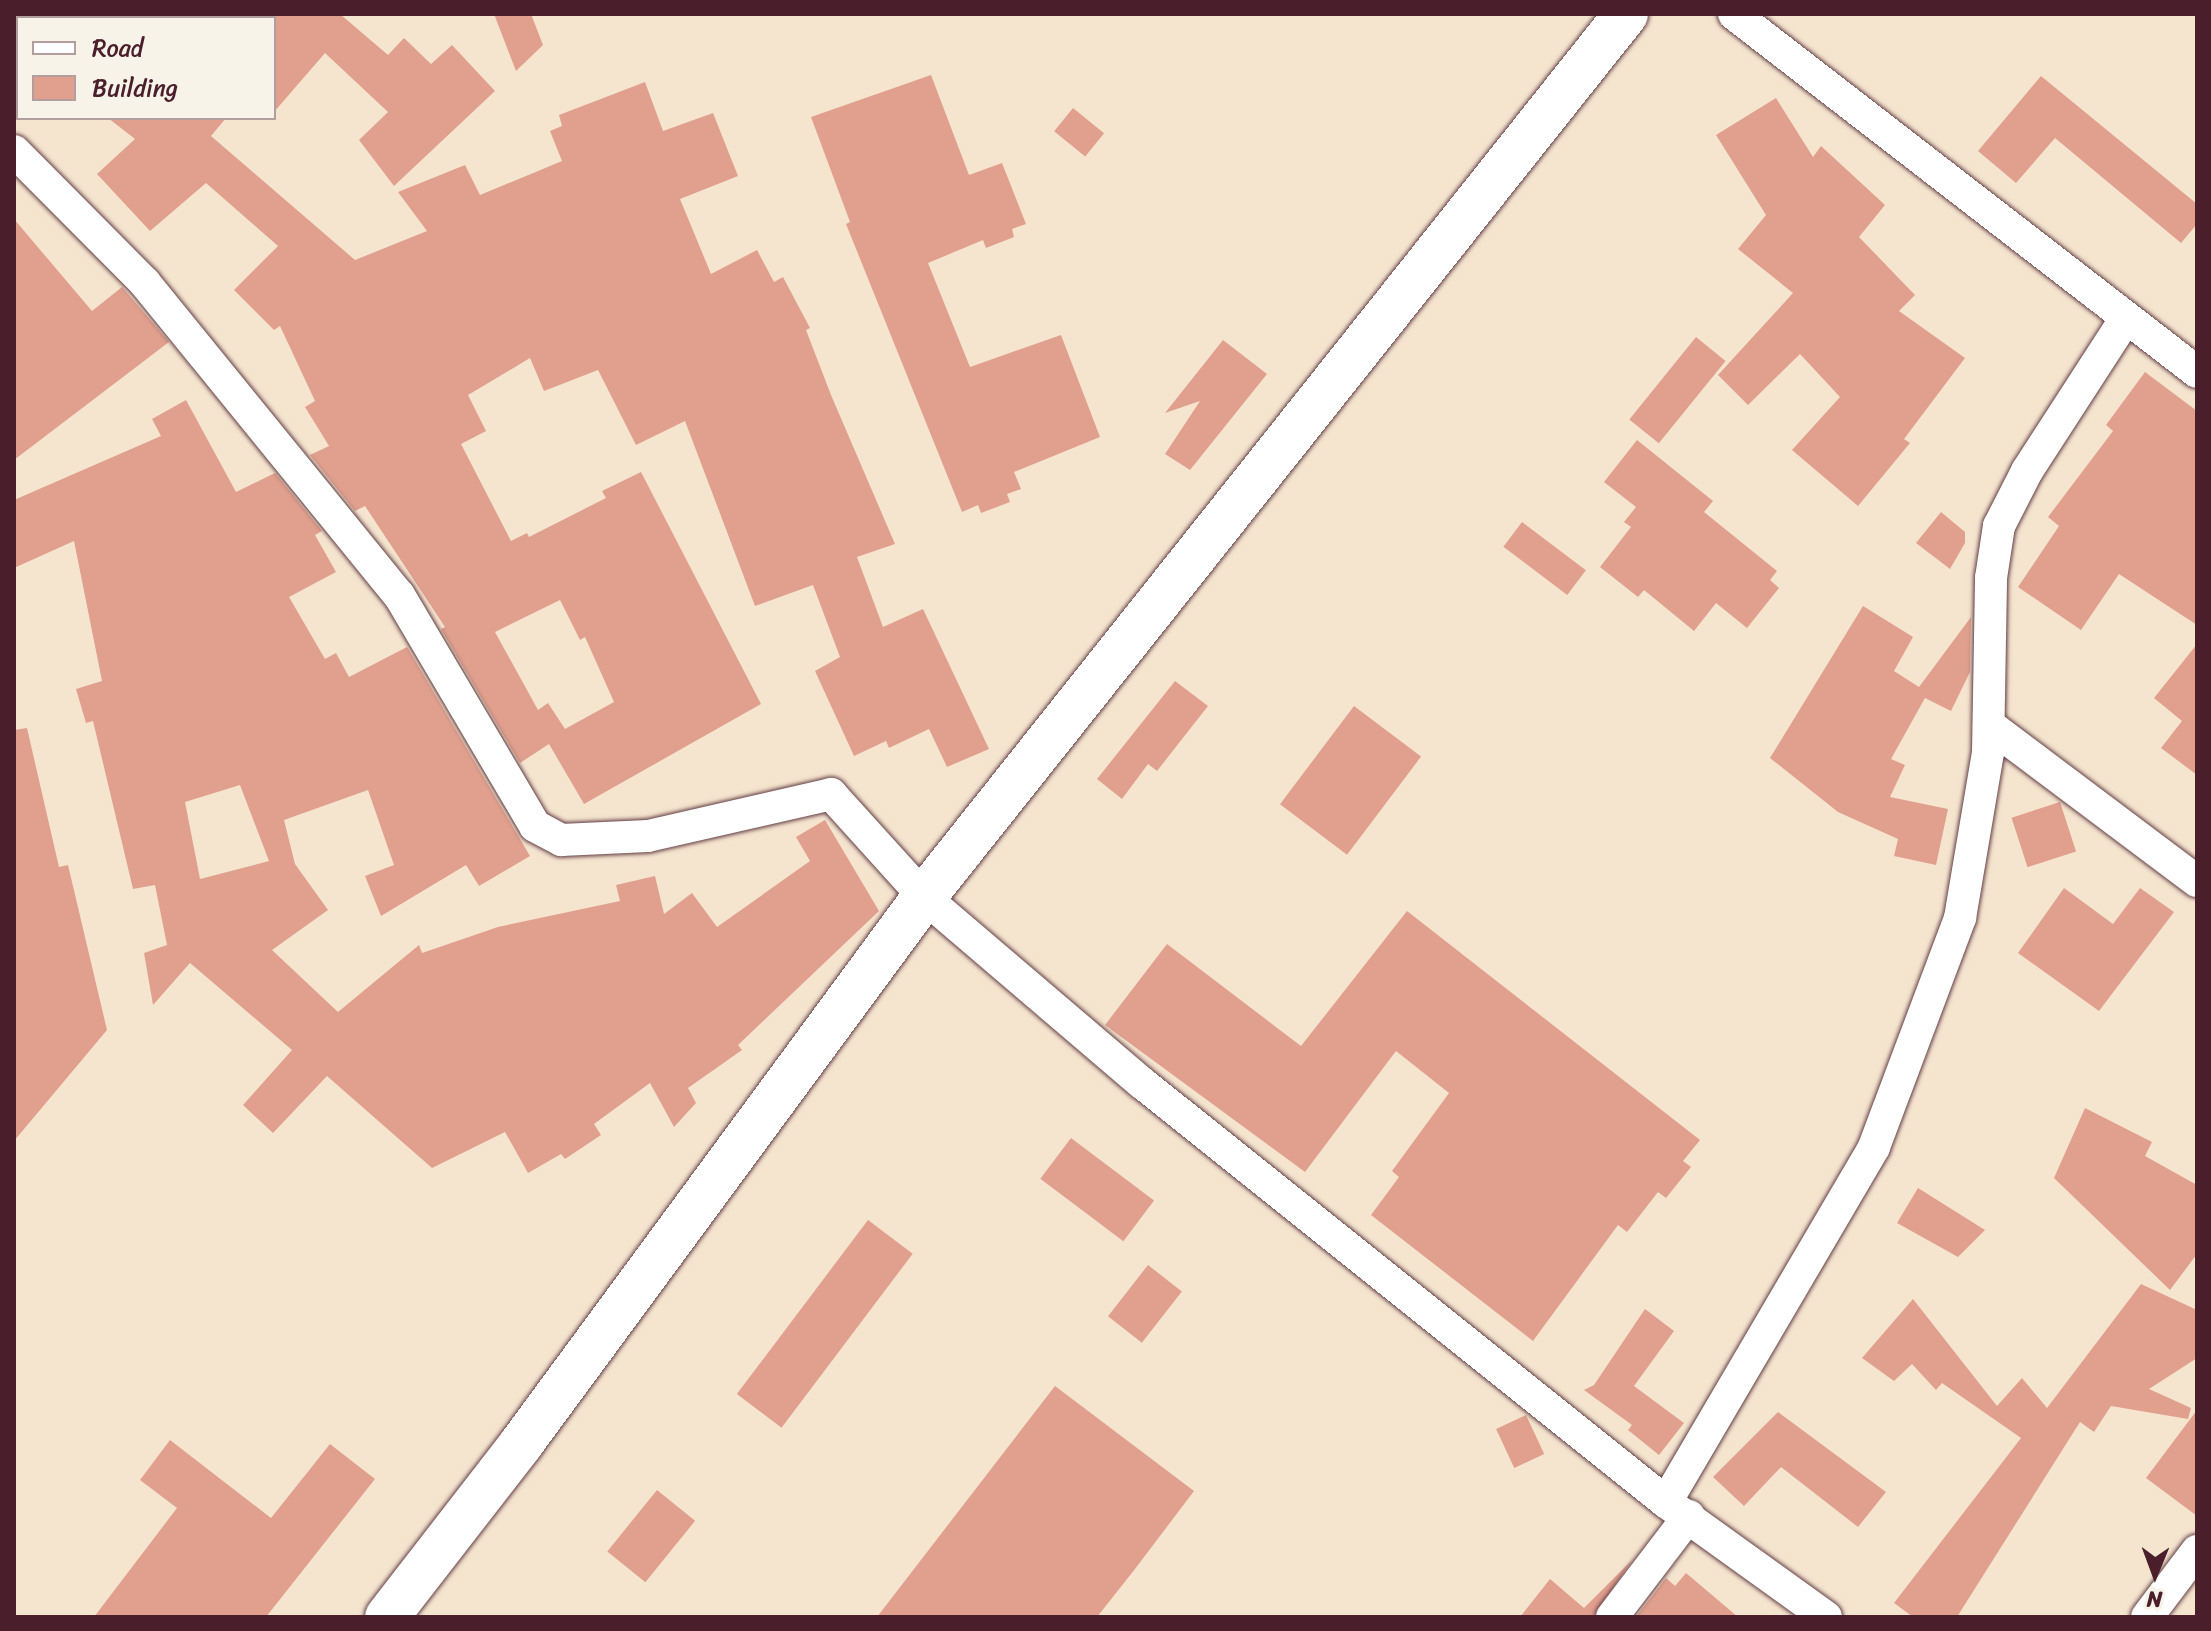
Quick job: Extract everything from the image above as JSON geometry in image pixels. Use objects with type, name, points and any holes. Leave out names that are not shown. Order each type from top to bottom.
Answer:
[{"type":"street","points":[[387,1617],[521,1444],[924,897],[1626,14]]},
{"type":"street","points":[[1734,14],[2197,372]]},
{"type":"street","points":[[20,170],[145,283],[399,595],[535,826],[561,840],[648,836],[831,794],[924,897],[1142,1083],[1677,1509],[1826,1617]]},
{"type":"street","points":[[1612,1617],[1677,1509],[1874,1147],[1960,918],[1989,725],[1991,578],[1999,526],[2027,471],[2126,318]]},
{"type":"street","points":[[1989,725],[2197,881]]},
{"type":"street","points":[[2147,1617],[2197,1551]]},
{"type":"building","points":[[340,14],[388,55],[404,38],[431,64],[452,45],[495,91],[394,186],[359,140],[388,112],[325,53],[276,110],[274,16]]},
{"type":"building","points":[[494,14],[531,14],[543,45],[516,71]]},
{"type":"building","points":[[931,75],[969,175],[1002,163],[1026,224],[1012,229],[1014,237],[986,248],[983,240],[928,263],[970,367],[1061,335],[1100,437],[1014,472],[1021,489],[1007,494],[1010,502],[981,513],[978,505],[962,512],[846,224],[850,222],[811,117]]},
{"type":"building","points":[[2041,76],[2197,204],[2197,224],[2181,243],[2055,138],[2016,183],[1978,151]]},
{"type":"building","points":[[645,82],[663,131],[713,113],[738,176],[680,199],[711,274],[757,250],[774,282],[783,277],[810,328],[806,330],[831,395],[895,544],[857,557],[883,627],[923,609],[989,749],[947,767],[929,729],[889,748],[886,741],[854,756],[815,671],[840,657],[813,585],[755,606],[685,421],[636,445],[598,370],[544,391],[530,358],[468,395],[486,431],[461,444],[511,541],[527,533],[529,537],[606,498],[602,491],[641,472],[761,704],[584,804],[549,744],[520,763],[441,629],[445,627],[365,506],[355,511],[310,455],[329,446],[305,407],[315,401],[280,326],[274,330],[234,290],[278,246],[206,183],[150,231],[97,174],[135,139],[111,120],[224,120],[211,136],[355,260],[427,231],[398,192],[465,165],[480,195],[562,161],[550,131],[562,126],[559,115]],"holes":[[[560,600],[580,640],[585,637],[614,702],[565,729],[548,703],[538,710],[495,632]]]},
{"type":"building","points":[[1776,98],[1813,157],[1821,146],[1885,205],[1859,237],[1915,295],[1899,311],[1965,358],[1904,439],[1910,443],[1858,506],[1792,450],[1840,397],[1800,354],[1748,405],[1718,375],[1793,293],[1738,249],[1766,215],[1716,135]]},
{"type":"building","points":[[1073,108],[1104,133],[1085,156],[1054,131]]},
{"type":"building","points":[[14,219],[92,311],[122,287],[169,342],[14,460]]},
{"type":"building","points":[[1696,337],[1726,361],[1659,443],[1629,419]]},
{"type":"building","points":[[1223,340],[1267,374],[1190,470],[1165,454],[1200,401],[1165,413]]},
{"type":"building","points":[[2145,372],[2197,411],[2197,625],[2119,574],[2081,630],[2018,587],[2059,526],[2048,517],[2113,431],[2106,425]]},
{"type":"building","points":[[186,400],[236,492],[275,473],[322,531],[315,535],[336,572],[289,597],[325,659],[336,653],[349,677],[407,647],[530,856],[479,886],[466,865],[381,916],[365,876],[394,865],[368,790],[284,820],[295,864],[328,910],[272,950],[338,1012],[419,945],[422,953],[498,927],[620,901],[616,885],[655,876],[664,914],[692,893],[717,927],[810,861],[796,837],[825,820],[879,911],[738,1045],[742,1050],[688,1088],[696,1103],[674,1127],[650,1083],[594,1124],[601,1135],[565,1159],[561,1154],[528,1173],[505,1132],[432,1168],[327,1076],[273,1133],[243,1105],[292,1050],[190,963],[153,1005],[144,953],[167,945],[155,885],[133,889],[93,721],[86,723],[76,689],[102,681],[74,541],[14,568],[14,500],[161,436],[152,419]],"holes":[[[240,785],[269,861],[200,879],[185,802]]]},
{"type":"building","points":[[1637,440],[1713,501],[1704,512],[1777,571],[1770,580],[1779,588],[1747,628],[1716,603],[1694,631],[1644,590],[1638,597],[1600,567],[1631,527],[1624,522],[1636,507],[1604,482]]},
{"type":"building","points":[[1941,512],[1965,532],[1965,543],[1950,569],[1916,543]]},
{"type":"building","points":[[1522,522],[1586,570],[1567,595],[1503,547]]},
{"type":"building","points":[[1863,606],[1913,637],[1894,671],[1919,687],[1971,617],[1970,672],[1951,711],[1925,698],[1891,759],[1905,765],[1890,797],[1948,809],[1936,865],[1894,856],[1898,839],[1838,812],[1770,758]]},
{"type":"building","points":[[2197,644],[2197,775],[2161,748],[2182,721],[2154,698]]},
{"type":"building","points":[[1175,681],[1208,706],[1157,771],[1148,764],[1122,799],[1097,779]]},
{"type":"building","points":[[1354,706],[1421,757],[1347,855],[1280,804]]},
{"type":"building","points":[[27,728],[59,867],[68,865],[107,1030],[14,1141],[14,730]]},
{"type":"building","points":[[2060,802],[2076,851],[2028,867],[2011,818]]},
{"type":"building","points":[[2064,888],[2113,924],[2140,888],[2174,912],[2099,1011],[2018,953]]},
{"type":"building","points":[[1407,911],[1700,1140],[1683,1161],[1691,1167],[1666,1198],[1658,1192],[1627,1232],[1618,1225],[1533,1341],[1371,1215],[1399,1177],[1392,1171],[1449,1093],[1396,1051],[1305,1172],[1105,1025],[1167,944],[1301,1046]]},
{"type":"building","points":[[2085,1108],[2152,1142],[2145,1156],[2197,1185],[2197,1254],[2170,1290],[2054,1178]]},
{"type":"building","points":[[1071,1138],[1154,1201],[1123,1241],[1040,1179]]},
{"type":"building","points":[[1918,1188],[1985,1230],[1958,1257],[1897,1223]]},
{"type":"building","points":[[868,1220],[913,1254],[782,1428],[737,1394]]},
{"type":"building","points":[[1148,1265],[1182,1291],[1142,1343],[1108,1316]]},
{"type":"building","points":[[2141,1284],[2197,1310],[2197,1358],[2149,1389],[2191,1408],[2188,1419],[2111,1406],[2094,1432],[2080,1422],[1957,1617],[1913,1617],[1894,1603],[2021,1438],[1942,1383],[1936,1390],[1912,1364],[1894,1381],[1862,1358],[1913,1299],[1997,1406],[2022,1378],[2047,1408]]},
{"type":"building","points":[[1645,1309],[1674,1331],[1634,1386],[1684,1423],[1659,1455],[1628,1430],[1632,1425],[1584,1390],[1594,1385]]},
{"type":"building","points":[[1055,1386],[1194,1491],[1135,1569],[1097,1617],[877,1617]]},
{"type":"building","points":[[2197,1410],[2197,1516],[2146,1478]]},
{"type":"building","points":[[1778,1412],[1886,1492],[1858,1527],[1781,1467],[1744,1506],[1713,1477]]},
{"type":"building","points":[[1526,1415],[1544,1454],[1514,1468],[1496,1429]]},
{"type":"building","points":[[170,1440],[271,1518],[330,1444],[375,1479],[266,1617],[94,1617],[177,1508],[140,1480]]},
{"type":"building","points":[[657,1490],[695,1521],[645,1582],[607,1551]]},
{"type":"building","points":[[1632,1560],[1593,1617],[1520,1617],[1550,1579],[1584,1608]]},
{"type":"building","points":[[1686,1573],[1738,1617],[1636,1617],[1666,1578],[1675,1586]]}]
